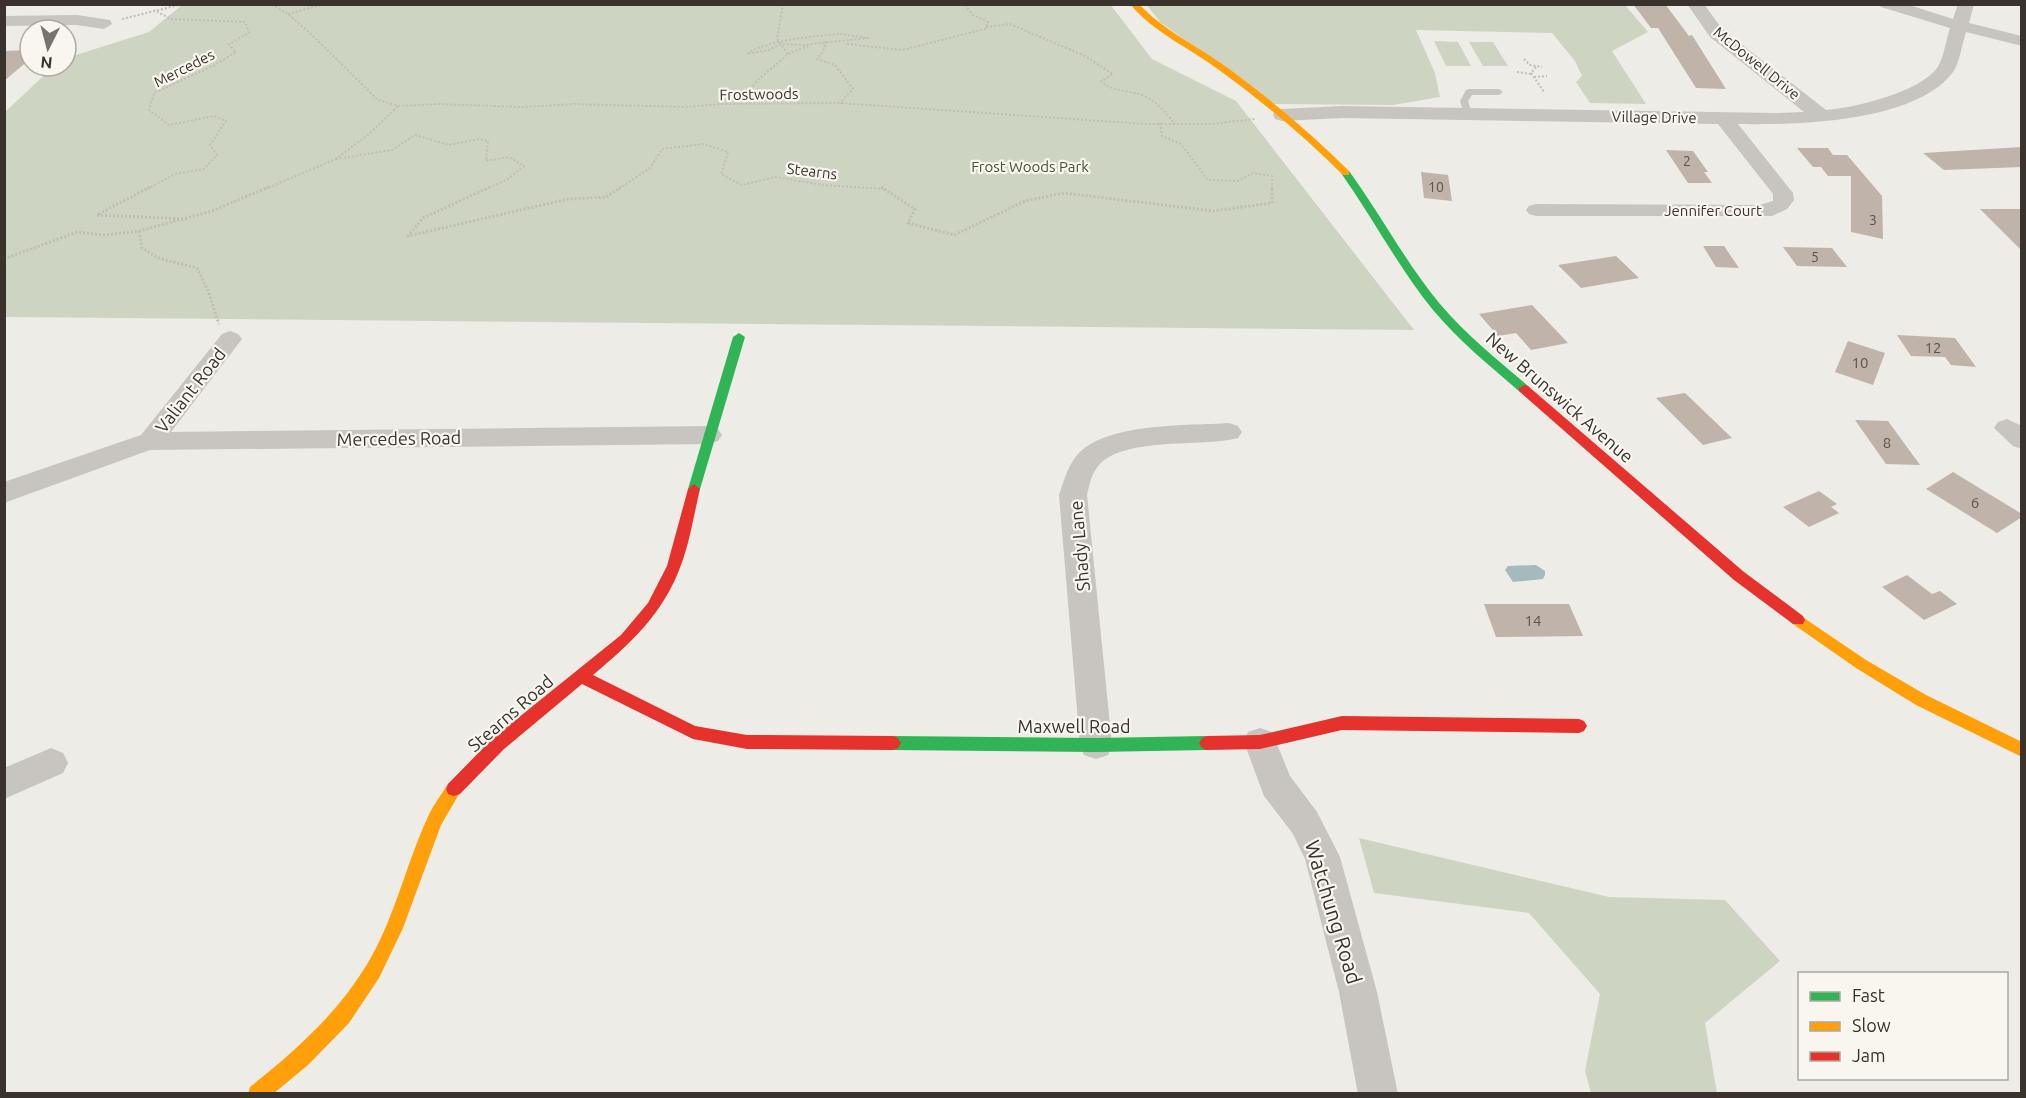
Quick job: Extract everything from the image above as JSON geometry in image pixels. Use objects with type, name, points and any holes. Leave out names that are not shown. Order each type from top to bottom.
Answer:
[{"type":"street","name":"New Brunswick Avenue","points":[[1134,4],[1148,19],[1222,68],[1312,139],[1342,168],[1367,201],[1403,262],[1429,298],[1463,336],[1739,576],[1794,618],[1861,664],[1921,700],[2022,750]]},
{"type":"street","name":"McDowell Drive","points":[[1695,4],[1716,33],[1824,117]]},
{"type":"street","points":[[1887,4],[1960,26],[2022,40]]},
{"type":"street","name":"Village Drive","points":[[1282,115],[1342,112],[1724,119],[1824,117],[1876,108],[1928,86],[1946,69],[1966,4]]},
{"type":"street","points":[[4,21],[77,20],[104,24]]},
{"type":"street","name":"Jennifer Court","points":[[1536,210],[1760,211],[1780,206],[1784,200],[1783,193],[1724,119]]},
{"type":"street","name":"Stearns Road","points":[[257,1094],[302,1058],[326,1033],[342,1016],[373,972],[394,928],[434,821],[458,783],[498,744],[626,639],[653,607],[674,566],[709,435],[740,338]]},
{"type":"street","name":"Valiant Road","points":[[150,441],[231,339]]},
{"type":"street","name":"Shady Lane","points":[[1096,745],[1073,495],[1080,472],[1091,457],[1108,446],[1130,439],[1229,432]]},
{"type":"street","name":"Mercedes Road","points":[[4,493],[150,441],[709,435]]},
{"type":"street","name":"Maxwell Road","points":[[581,676],[693,732],[747,742],[1096,745],[1260,742],[1342,723],[1578,726]]},
{"type":"street","name":"Watchung Road","points":[[1260,742],[1276,784],[1305,823],[1322,856],[1358,992],[1378,1094]]},
{"type":"street","points":[[4,784],[51,763]]},
{"type":"lane","points":[[1468,113],[1464,101],[1469,92],[1499,92]]},
{"type":"path","points":[[104,24],[183,4]]},
{"type":"path","name":"Frostwoods","points":[[272,4],[288,14],[378,100],[399,106],[437,104],[522,107],[575,104],[685,107],[737,104],[840,104],[1078,119],[1118,124],[1160,123],[1196,126],[1282,115]]},
{"type":"path","points":[[288,14],[324,4]]},
{"type":"path","points":[[783,4],[777,39],[788,54]]},
{"type":"path","points":[[964,4],[973,15],[988,22],[986,28]]},
{"type":"path","name":"Mercedes","points":[[154,10],[171,19],[245,22],[249,33],[229,44],[236,52],[215,65],[154,93],[149,110],[169,125],[214,116],[226,121],[210,145],[217,155],[204,169],[175,174],[97,215],[187,219]]},
{"type":"path","points":[[737,104],[759,79],[788,54],[826,41],[902,50],[1010,24],[1085,56],[1113,74],[1101,81],[1107,88],[1145,96],[1165,110],[1175,124]]},
{"type":"path","points":[[853,34],[868,38],[803,45],[780,44],[769,50],[747,54],[755,48],[827,35],[853,34]]},
{"type":"path","points":[[826,41],[818,59],[835,65],[853,89],[840,104]]},
{"type":"path","points":[[1524,59],[1536,67],[1542,67]]},
{"type":"path","points":[[1532,76],[1536,67]]},
{"type":"path","points":[[1516,72],[1532,76],[1547,76]]},
{"type":"path","points":[[1532,76],[1544,92]]},
{"type":"path","points":[[4,259],[77,232],[104,235],[139,231],[212,211],[336,159],[369,134],[399,106]]},
{"type":"path","name":"Stearns","points":[[336,159],[392,150],[415,135],[449,145],[478,140],[488,141],[486,161],[509,157],[524,165],[508,179],[423,218],[408,236],[568,199],[606,196],[650,168],[662,149],[704,144],[728,152],[721,174],[742,185],[775,177],[823,185],[881,187],[915,208],[908,223],[954,235],[1025,201],[1064,193],[1213,211],[1272,203],[1272,176],[1253,173],[1238,181],[1208,180],[1181,144],[1162,136],[1160,123]]},
{"type":"path","points":[[139,231],[142,249],[158,258],[197,268],[209,292],[219,329],[231,339]]},
{"type":"green space","name":"Frost Woods Park","points":[[1110,4],[1152,59],[1236,101],[1414,330],[5,317],[5,112],[41,78],[78,78],[78,54],[149,32],[182,5]]},
{"type":"green space","points":[[1147,5],[1625,5],[1648,32],[1612,51],[1646,104],[1590,103],[1576,82],[1582,76],[1575,61],[1552,33],[1416,30],[1435,73],[1440,97],[1393,105],[1274,104],[1160,22]]},
{"type":"green space","points":[[1434,41],[1458,42],[1471,66],[1446,66]]},
{"type":"green space","points":[[1469,42],[1493,42],[1508,66],[1483,66]]},
{"type":"green space","points":[[1359,838],[1609,897],[1725,900],[1780,961],[1705,1023],[1717,1093],[1591,1093],[1585,1071],[1600,994],[1529,913],[1374,893]]},
{"type":"shaded area","points":[[1536,565],[1545,571],[1543,579],[1513,582],[1505,570],[1508,566]]},
{"type":"building","points":[[1633,4],[1665,4],[1689,36],[1692,35],[1726,89],[1696,88],[1658,28],[1651,28]]},
{"type":"building","points":[[18,50],[18,69],[4,81],[4,51]]},
{"type":"building","points":[[2022,147],[2022,167],[1944,170],[1923,153]]},
{"type":"building","points":[[1797,148],[1828,148],[1833,155],[1847,155],[1882,196],[1883,239],[1851,232],[1851,176],[1828,176],[1821,167],[1813,167]]},
{"type":"building","points":[[1666,150],[1693,151],[1708,172],[1704,172],[1712,183],[1688,183]]},
{"type":"building","points":[[1421,172],[1448,175],[1452,201],[1424,198]]},
{"type":"building","points":[[1980,209],[2022,209],[2022,251]]},
{"type":"building","points":[[1703,246],[1724,246],[1739,268],[1716,267]]},
{"type":"building","points":[[1783,247],[1832,248],[1847,267],[1797,266]]},
{"type":"building","points":[[1616,256],[1639,278],[1581,288],[1558,265]]},
{"type":"building","points":[[1532,305],[1568,343],[1531,350],[1516,333],[1498,336],[1479,314]]},
{"type":"building","points":[[1897,335],[1955,338],[1976,367],[1951,365],[1945,357],[1911,356]]},
{"type":"building","points":[[1848,341],[1885,353],[1873,385],[1835,372]]},
{"type":"building","points":[[1685,393],[1732,438],[1703,445],[1656,398]]},
{"type":"building","points":[[1855,420],[1888,421],[1920,465],[1886,464]]},
{"type":"building","points":[[1953,472],[2022,514],[2022,517],[1997,533],[1926,489]]},
{"type":"building","points":[[1819,491],[1837,504],[1831,507],[1839,513],[1809,527],[1783,507]]},
{"type":"building","points":[[1907,575],[1932,594],[1940,591],[1957,604],[1924,620],[1882,587]]},
{"type":"building","points":[[1484,604],[1569,604],[1583,636],[1496,637]]},
{"type":"traffic: fast","points":[[1346,173],[1428,296],[1450,322],[1524,389]]},
{"type":"traffic: fast","points":[[694,489],[739,337]]},
{"type":"traffic: fast","points":[[893,743],[1096,745],[1207,743]]},
{"type":"traffic: slow","points":[[1134,4],[1148,19],[1222,68],[1312,139],[1346,173]]},
{"type":"traffic: slow","points":[[1798,620],[1861,664],[1921,700],[2022,750]]},
{"type":"traffic: slow","points":[[257,1094],[301,1058],[342,1016],[373,972],[394,928],[434,821],[454,789]]},
{"type":"traffic: jam","points":[[1524,389],[1739,576],[1798,620]]},
{"type":"traffic: jam","points":[[454,789],[498,744],[626,639],[653,607],[674,566],[694,489]]},
{"type":"traffic: jam","points":[[581,676],[693,732],[747,742],[893,743]]},
{"type":"traffic: jam","points":[[1207,743],[1260,742],[1342,723],[1579,726]]}]
